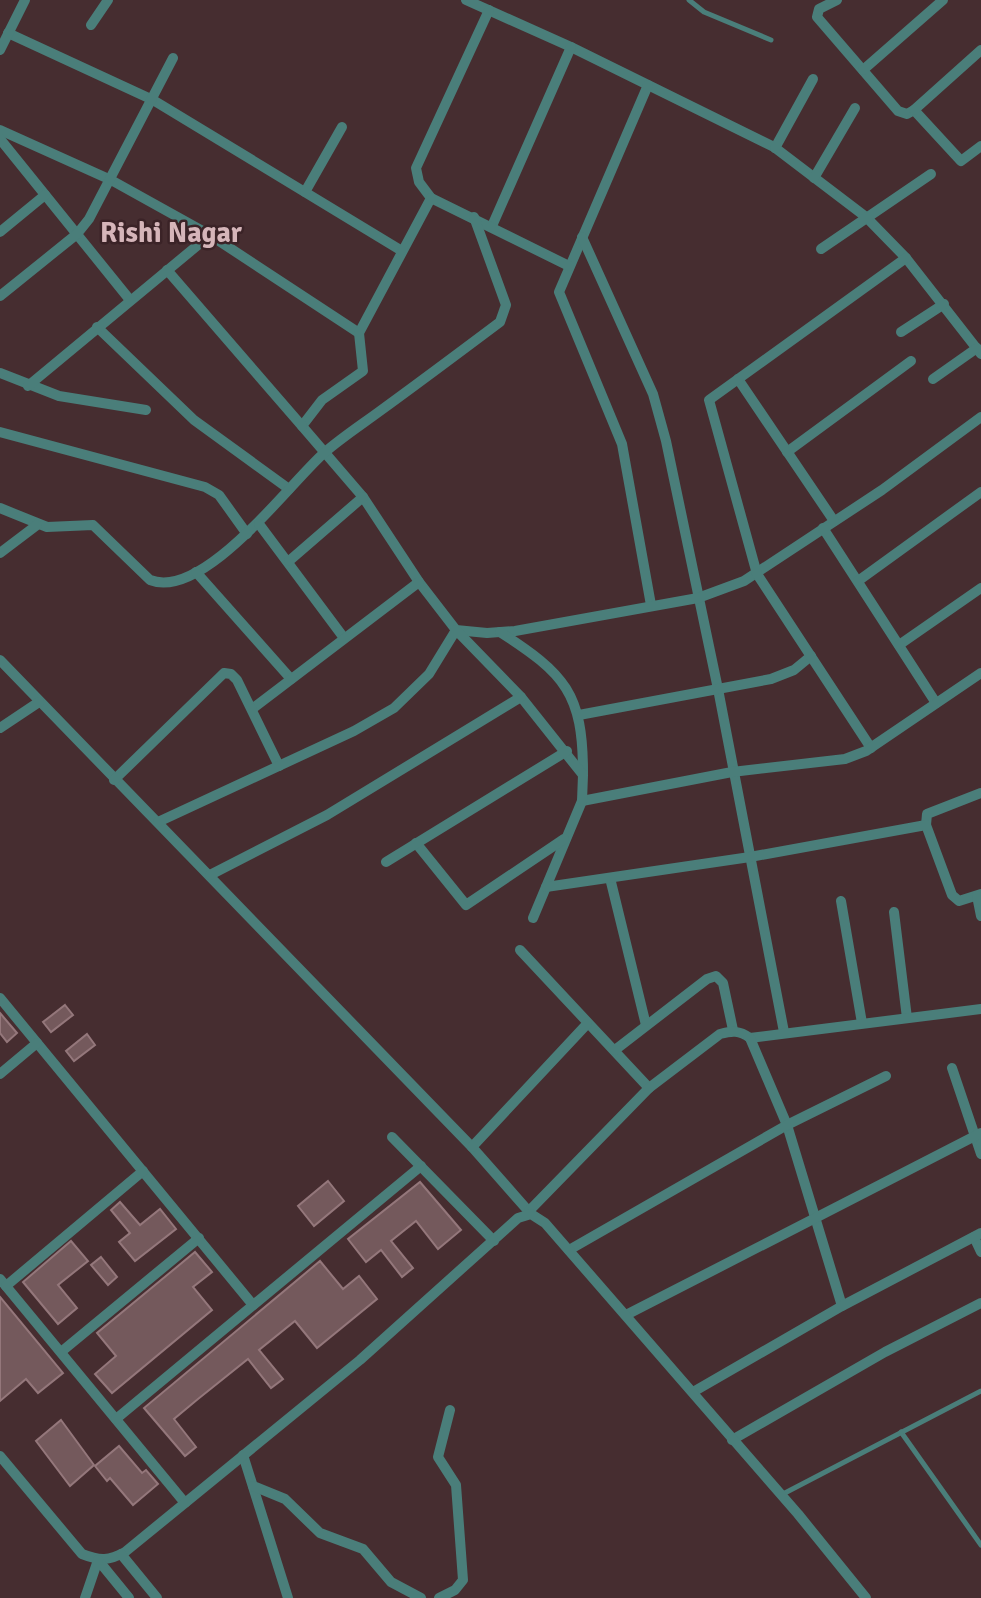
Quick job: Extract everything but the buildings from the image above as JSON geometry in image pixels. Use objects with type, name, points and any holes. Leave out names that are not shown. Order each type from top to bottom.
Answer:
[{"type":"street","points":[[0,50],[25,0]]},
{"type":"street","points":[[91,24],[108,0]]},
{"type":"street","points":[[466,0],[571,47],[775,148],[866,217],[906,258],[979,351],[933,379]]},
{"type":"street","points":[[836,0],[819,9],[817,17],[898,111],[907,114],[914,110],[981,50]]},
{"type":"street","points":[[863,71],[943,0]]},
{"type":"street","points":[[489,10],[416,168],[419,183],[431,198],[569,266]]},
{"type":"street","points":[[8,33],[153,100],[402,251]]},
{"type":"street","points":[[492,226],[571,47]]},
{"type":"street","points":[[0,296],[77,234],[102,200],[173,58]]},
{"type":"street","points":[[775,148],[813,79]]},
{"type":"street","points":[[648,85],[559,292],[622,444],[650,605]]},
{"type":"street","points":[[814,178],[855,108]]},
{"type":"street","points":[[914,110],[958,160],[968,159],[981,146]]},
{"type":"street","points":[[305,192],[342,127]]},
{"type":"street","points":[[0,130],[111,180],[210,235],[359,333]]},
{"type":"street","points":[[0,139],[130,300]]},
{"type":"street","points":[[821,249],[931,174]]},
{"type":"street","points":[[0,232],[46,195]]},
{"type":"street","points":[[302,426],[322,400],[361,373],[359,333],[431,198]]},
{"type":"street","points":[[0,508],[37,525],[93,525],[150,580],[158,583],[196,572],[259,524],[325,452],[504,317],[506,305],[474,217]]},
{"type":"street","points":[[28,386],[210,235]]},
{"type":"street","points":[[582,237],[653,394],[666,441],[718,689],[784,1032]]},
{"type":"street","points":[[871,748],[757,574],[709,405],[714,394],[906,258]]},
{"type":"street","points":[[167,270],[363,497],[419,582],[456,630],[521,696],[567,751],[583,775]]},
{"type":"street","points":[[901,332],[944,304]]},
{"type":"street","points":[[96,327],[194,420],[289,489]]},
{"type":"street","points":[[787,452],[911,361]]},
{"type":"street","points":[[0,373],[59,396],[146,410]]},
{"type":"street","points":[[738,379],[834,521]]},
{"type":"street","points":[[456,630],[500,632],[698,597],[757,574],[981,417]]},
{"type":"street","points":[[0,432],[205,487],[219,495],[247,534]]},
{"type":"street","points":[[858,581],[981,492]]},
{"type":"street","points":[[289,561],[363,497]]},
{"type":"street","points":[[259,524],[345,638]]},
{"type":"street","points":[[0,552],[37,525]]},
{"type":"street","points":[[823,528],[936,704]]},
{"type":"street","points":[[196,572],[291,679]]},
{"type":"street","points":[[252,709],[419,582]]},
{"type":"street","points":[[899,645],[981,589]]},
{"type":"street","points":[[158,822],[354,732],[394,708],[429,674],[456,630]]},
{"type":"street","points":[[500,632],[551,668],[569,693],[579,715],[582,801],[533,918]]},
{"type":"street","points":[[579,715],[783,676],[811,656]]},
{"type":"street","points":[[0,660],[472,1147],[530,1213],[537,1216],[569,1250],[781,1495],[866,1598]]},
{"type":"street","points":[[114,780],[224,673],[231,674],[237,680],[279,766]]},
{"type":"street","points":[[582,801],[732,772],[845,759],[871,748],[981,673]]},
{"type":"street","points":[[210,875],[327,815],[521,696]]},
{"type":"street","points":[[0,728],[39,702]]},
{"type":"street","points":[[386,862],[567,751]]},
{"type":"street","points":[[981,793],[928,814],[926,825],[952,895],[959,901],[979,895],[981,916]]},
{"type":"street","points":[[546,887],[750,857],[926,825]]},
{"type":"street","points":[[416,843],[466,905],[564,839]]},
{"type":"street","points":[[610,878],[646,1025]]},
{"type":"street","points":[[841,901],[862,1023]]},
{"type":"street","points":[[894,912],[907,1018]]},
{"type":"street","points":[[520,950],[649,1088]]},
{"type":"street","points":[[615,1051],[707,979],[716,976],[723,984],[733,1031]]},
{"type":"street","points":[[0,998],[253,1305]]},
{"type":"street","points":[[0,1456],[82,1554],[98,1560],[111,1560],[360,1360],[518,1219],[530,1213],[649,1088],[720,1034],[733,1031],[750,1038],[981,1009]]},
{"type":"street","points":[[472,1147],[587,1024]]},
{"type":"street","points":[[750,1038],[787,1125],[842,1306]]},
{"type":"street","points":[[0,1074],[37,1043]]},
{"type":"street","points":[[951,1068],[978,1134],[981,1154]]},
{"type":"street","points":[[569,1250],[787,1125],[886,1076]]},
{"type":"street","points":[[626,1315],[978,1134]]},
{"type":"street","points":[[392,1137],[494,1241]]},
{"type":"street","points":[[116,1419],[421,1166]]},
{"type":"street","points":[[143,1171],[3,1283],[185,1503]]},
{"type":"street","points":[[693,1392],[842,1306],[977,1235],[981,1252]]},
{"type":"street","points":[[61,1352],[198,1238]]},
{"type":"street","points":[[733,1440],[885,1352],[981,1303]]},
{"type":"street","points":[[439,1598],[455,1590],[463,1580],[456,1485],[438,1457],[450,1410]]},
{"type":"street","points":[[243,1455],[289,1598]]},
{"type":"street","points":[[253,1486],[285,1499],[320,1533],[363,1549],[391,1582],[421,1598]]},
{"type":"street","points":[[121,1554],[157,1598]]},
{"type":"street","points":[[85,1598],[98,1560]]},
{"type":"street","points":[[98,1560],[129,1598]]},
{"type":"lane","points":[[689,0],[704,12],[771,40]]},
{"type":"lane","points":[[781,1495],[981,1391]]},
{"type":"lane","points":[[901,1432],[981,1545]]},
{"type":"district","name":"Rishi Nagar","points":[[171,232]]}]
